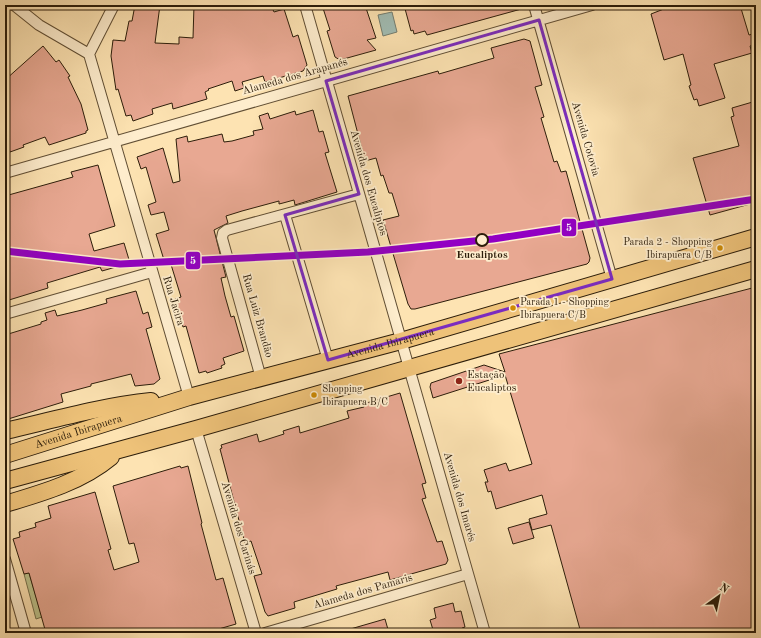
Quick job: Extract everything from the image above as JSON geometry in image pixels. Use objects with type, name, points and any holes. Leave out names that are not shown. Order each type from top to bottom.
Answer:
[{"type":"main road","name":"Avenida Ibirapuera","points":[[5,455],[189,397],[401,341],[756,237]]},
{"type":"main road","points":[[5,481],[117,452],[756,269]]},
{"type":"main road","points":[[5,431],[131,403],[189,397]]},
{"type":"main road","points":[[5,504],[55,489],[101,465],[117,452]]},
{"type":"street","points":[[14,5],[39,25],[89,54],[114,5]]},
{"type":"street","name":"Avenida dos Eucaliptos","points":[[304,5],[409,368]]},
{"type":"street","name":"Avenida Cotovia","points":[[534,5],[612,279]]},
{"type":"street","name":"Alameda dos Arapanés","points":[[5,173],[592,5]]},
{"type":"street","name":"Rua Jacira","points":[[89,54],[189,397]]},
{"type":"street","points":[[328,360],[285,215],[359,194]]},
{"type":"street","name":"Rua Luiz Brandão","points":[[262,378],[222,238],[223,233],[227,230],[285,215]]},
{"type":"street","points":[[5,314],[152,272]]},
{"type":"street","name":"Avenida dos Imarés","points":[[409,368],[485,633]]},
{"type":"street","name":"Avenida dos Carinás","points":[[196,429],[256,633]]},
{"type":"street","points":[[5,559],[26,633]]},
{"type":"street","name":"Alameda dos Pamaris","points":[[265,633],[468,574]]},
{"type":"highlighted area","points":[[539,20],[612,279],[328,360],[285,215],[359,194],[326,81]]},
{"type":"green space","points":[[29,573],[42,617],[36,619],[24,574]]},
{"type":"water","points":[[392,12],[397,32],[383,36],[378,15]]},
{"type":"building","points":[[135,5],[160,5],[155,43],[179,44],[179,37],[193,38],[194,5],[271,5],[274,12],[284,9],[293,37],[298,35],[307,65],[303,71],[265,82],[263,76],[242,82],[244,88],[235,91],[232,81],[208,89],[209,90],[205,92],[207,99],[173,109],[172,103],[152,109],[153,114],[133,121],[131,115],[126,116],[118,89],[116,90],[111,56],[113,40],[125,41],[129,21],[132,21]]},
{"type":"building","points":[[322,5],[365,5],[376,38],[367,40],[376,50],[340,60],[335,57],[327,31],[330,30]]},
{"type":"building","points":[[404,5],[525,5],[525,8],[427,35],[425,31],[414,34],[413,30],[411,31]]},
{"type":"building","points":[[674,5],[740,5],[749,35],[756,33],[756,44],[750,46],[752,53],[714,64],[725,98],[699,106],[697,99],[694,100],[689,86],[691,85],[683,54],[664,60],[651,14]]},
{"type":"building","points":[[524,39],[530,41],[542,85],[535,87],[544,117],[541,118],[554,162],[557,161],[561,172],[566,171],[590,258],[589,262],[587,264],[411,309],[408,304],[383,220],[399,216],[392,193],[389,193],[383,175],[381,176],[376,158],[365,161],[348,96],[438,71],[439,74],[494,58],[491,48]]},
{"type":"building","points":[[43,46],[56,62],[59,60],[70,76],[68,77],[81,104],[88,130],[86,133],[49,145],[45,137],[23,145],[24,147],[10,152],[7,142],[5,142],[5,80]]},
{"type":"building","points":[[756,101],[756,198],[750,200],[750,204],[710,215],[693,158],[739,146],[731,117],[734,116],[732,108]]},
{"type":"building","points":[[313,110],[319,132],[323,131],[329,152],[325,153],[337,192],[295,205],[294,200],[279,204],[279,201],[242,211],[226,216],[228,223],[214,230],[226,277],[221,278],[225,296],[231,317],[234,316],[244,351],[223,358],[225,364],[221,366],[222,368],[207,373],[206,371],[199,373],[186,326],[183,327],[175,299],[181,297],[169,258],[164,260],[156,234],[169,230],[164,212],[151,215],[148,205],[156,202],[146,167],[141,169],[137,157],[163,148],[173,183],[180,181],[176,139],[187,136],[188,142],[222,134],[224,142],[232,141],[254,135],[253,131],[263,129],[259,116],[268,113],[270,119],[295,111],[296,115]]},
{"type":"building","points":[[98,165],[115,226],[89,234],[94,251],[124,243],[130,263],[102,271],[100,267],[47,283],[48,288],[9,300],[7,294],[5,294],[5,196],[73,177],[71,172]]},
{"type":"building","points":[[756,287],[756,633],[581,633],[551,525],[532,530],[529,519],[547,514],[542,495],[496,509],[491,491],[488,492],[485,482],[488,482],[484,470],[506,463],[509,471],[532,464],[505,375],[433,398],[430,387],[431,383],[484,365],[505,372],[499,354]]},
{"type":"building","points":[[136,291],[143,314],[148,312],[152,327],[146,329],[160,379],[154,384],[135,386],[131,374],[91,384],[91,386],[61,394],[63,402],[5,420],[5,369],[9,368],[5,353],[5,335],[41,324],[41,322],[47,320],[45,313],[55,310],[57,316],[82,310],[107,303],[106,299]]},
{"type":"building","points":[[400,393],[426,483],[422,484],[426,498],[422,499],[437,542],[442,541],[448,560],[446,564],[390,580],[388,572],[336,586],[337,589],[294,602],[295,608],[268,616],[265,612],[254,576],[262,574],[251,541],[245,543],[220,449],[222,448],[221,445],[257,434],[259,442],[284,434],[283,431],[299,426],[300,433],[349,418],[347,411],[364,407],[363,404]]},
{"type":"building","points":[[180,466],[181,468],[188,466],[201,524],[216,580],[223,578],[236,624],[205,633],[46,633],[29,573],[24,574],[13,539],[20,537],[19,532],[36,527],[35,523],[51,518],[48,506],[95,492],[111,549],[108,550],[114,570],[139,562],[134,543],[129,544],[113,486]]},
{"type":"building","points":[[529,522],[534,538],[513,544],[508,528]]},
{"type":"building","points":[[453,603],[455,612],[461,611],[465,627],[462,628],[463,633],[434,633],[430,620],[436,618],[434,608]]},
{"type":"building","points":[[385,619],[389,633],[347,633],[347,630]]},
{"type":"transit line","name":"5","points":[[5,251],[120,264],[368,252],[493,239],[756,199]]},
{"type":"place","name":"Eucaliptos","points":[[482,240]]},
{"type":"place","name":"Parada 2 - Shopping Ibirapuera C/B","points":[[720,248]]},
{"type":"place","name":"Parada 1 - Shopping Ibirapuera C/B","points":[[513,308]]},
{"type":"place","name":"Estação Eucaliptos","points":[[459,381]]},
{"type":"place","name":"Shopping Ibirapuera B/C","points":[[314,395]]}]
